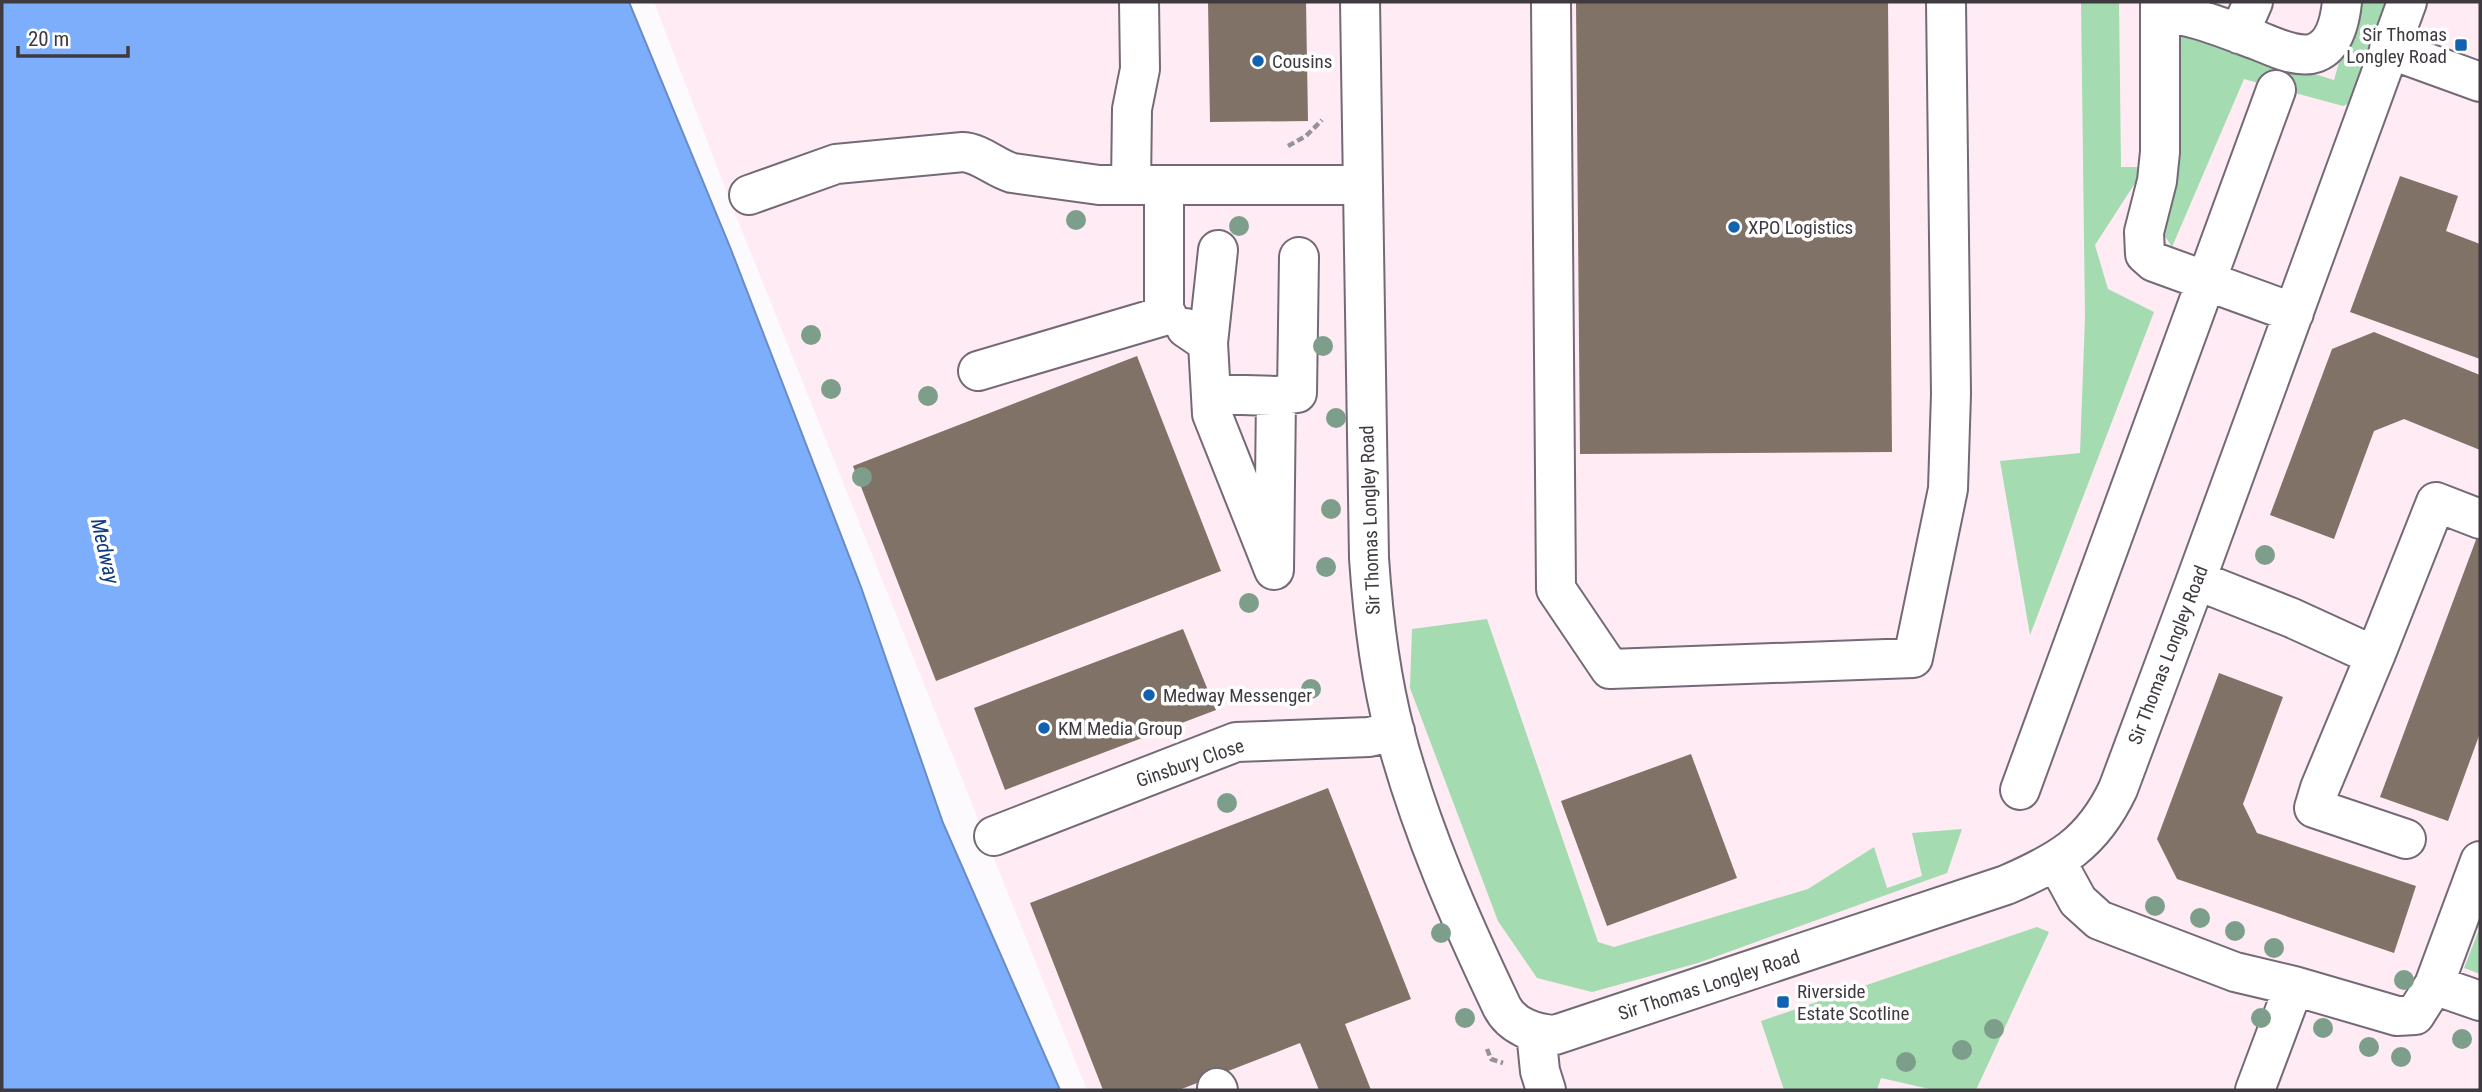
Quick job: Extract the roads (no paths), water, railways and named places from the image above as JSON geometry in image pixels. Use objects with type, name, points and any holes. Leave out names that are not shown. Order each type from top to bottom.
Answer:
[{"type":"street","points":[[1139,2],[1140,69],[1132,109],[1147,185],[1164,315],[1208,342]]},
{"type":"street","name":"Sir Thomas Longley Road","points":[[1360,2],[1369,558],[1375,626],[1395,731],[1428,835],[1494,990],[1505,1014],[1523,1028],[1555,1035],[1988,892],[2056,861],[2086,839],[2101,821],[2111,804],[2196,580],[2407,2]]},
{"type":"street","points":[[1551,2],[1556,589],[1610,668],[1913,658],[1948,489],[1951,394],[1946,2]]},
{"type":"street","points":[[2294,313],[2154,262],[2146,256],[2144,232],[2157,181],[2160,152],[2160,7],[2175,13],[2246,18],[2284,50],[2310,54],[2334,36],[2342,2]]},
{"type":"street","points":[[2389,49],[2480,82]]},
{"type":"street","points":[[2020,790],[2276,90]]},
{"type":"street","points":[[749,195],[836,164],[963,152],[973,154],[1012,173],[1099,185],[1363,185]]},
{"type":"street","points":[[1218,250],[1208,342],[1212,414],[1274,570],[1276,396]]},
{"type":"street","points":[[1211,394],[1276,396],[1297,393],[1299,257]]},
{"type":"street","points":[[978,370],[1167,315]]},
{"type":"street","points":[[2406,839],[2314,808],[2435,502],[2480,519]]},
{"type":"street","points":[[2196,580],[2292,618],[2375,656]]},
{"type":"street","name":"Ginsbury Close","points":[[994,836],[1236,742],[1369,737],[1395,731]]},
{"type":"street","points":[[2056,861],[2078,901],[2099,920],[2235,972],[2397,1016],[2415,1015],[2434,985],[2480,860]]},
{"type":"street","points":[[2434,985],[2480,1001]]},
{"type":"street","points":[[2255,1090],[2294,986]]},
{"type":"street","points":[[1535,1032],[1540,1071],[1546,1090]]},
{"type":"water","name":"Medway","points":[[2,2],[629,2],[730,247],[861,587],[943,823],[1060,1090],[2,1090]]},
{"type":"place","name":"Sir Thomas Longley Road","points":[[2461,45]]},
{"type":"place","name":"Cousins","points":[[1258,61]]},
{"type":"place","name":"XPO Logistics","points":[[1734,227]]},
{"type":"place","name":"Medway Messenger","points":[[1149,695]]},
{"type":"place","name":"KM Media Group","points":[[1044,728]]},
{"type":"place","name":"Riverside Estate Scotline","points":[[1783,1002]]}]
